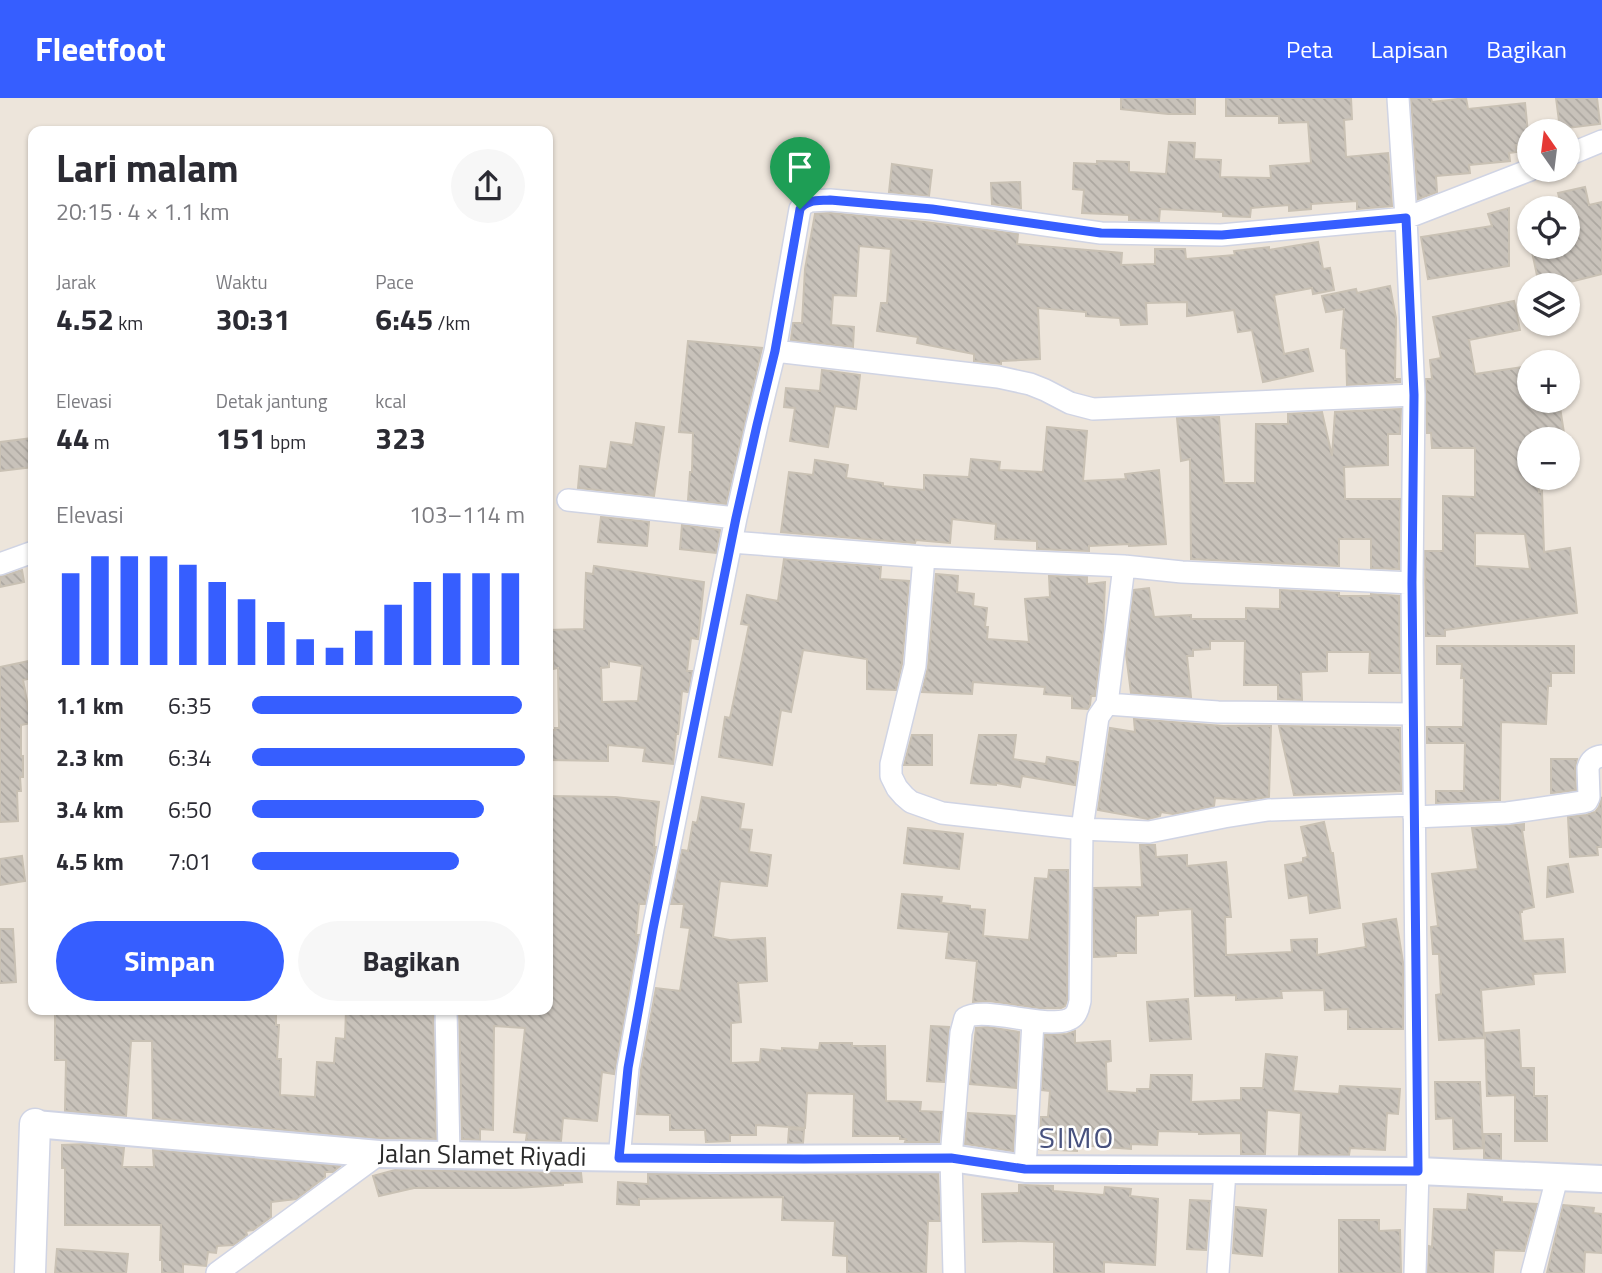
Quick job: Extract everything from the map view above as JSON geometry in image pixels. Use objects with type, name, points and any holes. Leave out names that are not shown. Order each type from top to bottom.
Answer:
[{"type":"main road","points":[[30,1273],[35,1124]]},
{"type":"street","points":[[1398,98],[1414,395],[1412,583],[1418,1171],[1415,1273]]},
{"type":"street","points":[[1580,150],[1602,141]]},
{"type":"street","points":[[619,1158],[628,1068],[655,916],[736,518],[775,351],[800,209],[804,204],[830,200],[932,209],[1101,233],[1222,235],[1406,218],[1517,175]]},
{"type":"street","points":[[775,351],[998,377],[1030,384],[1070,403],[1093,409],[1414,395]]},
{"type":"street","points":[[568,500],[736,518]]},
{"type":"street","points":[[731,542],[924,557],[1412,583]]},
{"type":"street","points":[[0,564],[28,554]]},
{"type":"street","points":[[924,557],[915,666],[891,764],[891,776],[897,788],[911,802],[942,813],[1082,829],[1149,832],[1268,810],[1507,813],[1587,801],[1589,764],[1591,760],[1602,756]]},
{"type":"street","points":[[954,1273],[951,1158],[961,1033],[965,1018],[984,1014],[1033,1021],[1066,1022],[1078,1011],[1082,829],[1098,717],[1107,704],[1124,566]]},
{"type":"street","points":[[1107,704],[1218,712],[1413,714]]},
{"type":"street","points":[[446,1015],[449,1154]]},
{"type":"street","points":[[1025,1169],[1033,1021]]},
{"type":"street","name":"Jalan Slamet Riyadi","points":[[35,1124],[379,1154],[619,1158],[951,1158],[1025,1169],[1418,1171],[1602,1179]]},
{"type":"street","points":[[217,1273],[379,1154]]},
{"type":"street","points":[[1218,1273],[1224,1171]]},
{"type":"street","points":[[1532,1273],[1557,1178]]},
{"type":"building","points":[[1121,98],[1195,98],[1195,114],[1121,109]]},
{"type":"building","points":[[1226,98],[1351,98],[1352,119],[1344,120],[1346,157],[1388,153],[1392,206],[1357,209],[1357,201],[1311,204],[1311,209],[1289,211],[1289,205],[1251,208],[1250,217],[1223,216],[1223,212],[1160,209],[1159,221],[1129,220],[1129,215],[1082,213],[1084,190],[1073,189],[1074,163],[1129,162],[1129,172],[1166,174],[1169,142],[1195,143],[1194,159],[1221,160],[1220,177],[1271,178],[1270,166],[1311,163],[1308,122],[1279,123],[1279,116],[1226,116]]},
{"type":"building","points":[[1411,98],[1431,98],[1432,102],[1466,98],[1468,109],[1525,103],[1527,119],[1517,119],[1517,152],[1509,153],[1510,161],[1469,165],[1470,173],[1436,176],[1437,192],[1418,199]]},
{"type":"building","points":[[1556,98],[1597,98],[1600,124],[1580,126],[1580,119],[1559,119]]},
{"type":"building","points":[[892,164],[932,170],[929,196],[889,192]]},
{"type":"building","points":[[1020,182],[1021,208],[992,204],[991,183]]},
{"type":"building","points":[[1585,187],[1589,205],[1602,202],[1602,274],[1580,280],[1580,273],[1536,273],[1534,259],[1580,259],[1580,196],[1559,196],[1558,193]]},
{"type":"building","points":[[1509,208],[1509,266],[1428,279],[1421,237],[1492,226],[1488,214]]},
{"type":"building","points":[[830,213],[1018,234],[1017,244],[1122,253],[1121,265],[1155,264],[1155,249],[1185,249],[1186,259],[1235,255],[1234,251],[1269,247],[1269,250],[1318,242],[1323,269],[1330,268],[1334,290],[1313,294],[1312,288],[1274,295],[1284,354],[1308,349],[1313,371],[1282,378],[1263,382],[1252,330],[1238,332],[1234,310],[1187,316],[1187,302],[1146,303],[1147,324],[1121,325],[1120,318],[1086,316],[1086,312],[1038,308],[1040,359],[1001,361],[1001,364],[974,361],[974,354],[917,343],[918,337],[877,331],[881,303],[887,303],[891,249],[859,246],[856,296],[833,295],[831,325],[854,327],[853,347],[791,340],[793,323],[802,323],[805,269],[815,214]]},
{"type":"building","points":[[1390,286],[1396,318],[1395,379],[1400,379],[1400,382],[1347,385],[1346,349],[1341,348],[1344,309],[1326,312],[1322,296],[1356,289],[1357,293]]},
{"type":"building","points":[[1514,301],[1517,331],[1469,340],[1475,374],[1517,368],[1517,413],[1561,413],[1563,427],[1517,427],[1517,490],[1542,491],[1544,552],[1570,548],[1577,613],[1445,630],[1445,636],[1426,636],[1425,551],[1443,551],[1443,496],[1475,497],[1475,448],[1432,448],[1431,433],[1427,433],[1426,379],[1432,379],[1430,360],[1441,358],[1433,317]],"holes":[[[1475,533],[1525,534],[1530,569],[1475,566]]]},
{"type":"building","points":[[688,341],[762,348],[726,504],[688,500],[693,433],[679,432]]},
{"type":"building","points":[[822,370],[860,375],[856,409],[835,406],[828,447],[790,441],[795,408],[784,407],[786,388],[820,391]]},
{"type":"building","points":[[1401,409],[1400,434],[1388,434],[1388,465],[1344,467],[1345,499],[1400,499],[1399,569],[1371,568],[1371,539],[1339,539],[1339,566],[1191,559],[1190,459],[1181,461],[1177,418],[1219,417],[1224,483],[1255,483],[1256,424],[1288,424],[1288,414],[1322,412],[1332,456],[1335,412]]},
{"type":"building","points":[[636,423],[664,427],[654,496],[578,488],[580,466],[607,469],[611,442],[633,445]]},
{"type":"building","points":[[1047,427],[1087,431],[1083,481],[1126,479],[1125,474],[1159,470],[1166,544],[1089,546],[1089,551],[1037,549],[1037,541],[995,539],[996,524],[952,519],[950,543],[916,540],[915,543],[781,532],[789,472],[813,475],[815,460],[848,465],[846,478],[883,483],[883,486],[924,490],[924,475],[969,477],[971,459],[1000,462],[999,470],[1043,472]]},
{"type":"building","points":[[28,439],[28,468],[0,471],[0,442]]},
{"type":"building","points":[[601,517],[649,522],[647,546],[598,542]]},
{"type":"building","points":[[682,525],[720,530],[716,553],[680,549]]},
{"type":"building","points":[[784,559],[881,567],[880,579],[909,581],[902,664],[896,690],[867,689],[867,659],[803,650],[791,712],[781,710],[772,765],[719,757],[725,717],[730,718],[749,625],[741,624],[747,595],[778,601]]},
{"type":"building","points":[[594,566],[704,582],[698,639],[691,638],[687,671],[692,671],[688,692],[682,691],[673,764],[643,761],[645,748],[608,745],[608,761],[553,760],[553,730],[559,728],[558,668],[553,669],[553,630],[584,629],[586,573],[593,574]],"holes":[[[609,661],[642,666],[638,701],[602,702],[601,668],[609,667]]]},
{"type":"building","points":[[22,570],[24,582],[0,587],[0,577]]},
{"type":"building","points":[[936,574],[958,576],[957,592],[974,594],[973,606],[987,608],[987,639],[1029,642],[1025,599],[1050,597],[1049,576],[1087,577],[1087,584],[1105,582],[1103,632],[1095,696],[1091,696],[1088,709],[1072,708],[1072,696],[1044,694],[1045,687],[973,682],[972,694],[922,692],[928,667]]},
{"type":"building","points":[[1149,588],[1154,617],[1191,615],[1191,619],[1246,619],[1246,608],[1280,609],[1280,590],[1339,593],[1339,596],[1399,596],[1400,673],[1369,673],[1370,652],[1327,652],[1327,671],[1301,672],[1302,700],[1278,699],[1278,685],[1244,685],[1245,641],[1210,641],[1210,649],[1193,650],[1193,656],[1187,656],[1191,697],[1131,693],[1126,654],[1134,590]]},
{"type":"building","points":[[1437,646],[1574,646],[1574,673],[1551,673],[1546,724],[1501,722],[1500,800],[1436,803],[1436,791],[1464,791],[1465,743],[1427,743],[1427,727],[1463,727],[1462,664],[1437,664]]},
{"type":"building","points":[[28,661],[28,679],[23,680],[28,724],[21,725],[23,777],[20,777],[21,791],[17,791],[18,821],[0,822],[0,667]]},
{"type":"building","points":[[1134,719],[1223,726],[1271,726],[1269,797],[1248,800],[1215,798],[1214,806],[1173,814],[1161,812],[1160,816],[1148,819],[1098,810],[1110,728],[1135,732]]},
{"type":"building","points":[[1279,726],[1400,728],[1401,791],[1294,795]]},
{"type":"building","points":[[912,735],[932,735],[932,765],[904,765]]},
{"type":"building","points":[[979,735],[1016,735],[1013,759],[1046,764],[1047,757],[1078,762],[1075,785],[1022,776],[1020,787],[971,783]]},
{"type":"building","points":[[1551,759],[1577,759],[1576,790],[1551,793]]},
{"type":"building","points":[[553,796],[615,797],[659,802],[656,847],[645,904],[639,904],[636,935],[639,935],[614,1074],[602,1072],[597,1121],[563,1118],[561,1141],[526,1140],[527,1133],[514,1132],[525,1028],[494,1026],[493,1130],[480,1129],[480,1140],[462,1139],[459,1015],[553,1015]]},
{"type":"building","points":[[702,797],[744,804],[740,829],[752,830],[749,852],[771,855],[767,886],[720,881],[713,937],[730,940],[765,938],[767,981],[738,983],[741,1022],[731,1023],[731,1063],[760,1062],[761,1049],[819,1050],[820,1043],[885,1046],[886,1101],[921,1102],[920,1111],[942,1112],[939,1142],[905,1142],[906,1139],[900,1139],[900,1136],[853,1136],[854,1094],[807,1093],[805,1128],[756,1125],[756,1135],[730,1135],[730,1141],[706,1142],[705,1130],[670,1130],[670,1115],[637,1114],[641,1070],[656,988],[680,991],[690,928],[681,927],[684,904],[671,904],[682,850],[688,851],[693,822],[697,823]]},
{"type":"building","points":[[1602,797],[1602,847],[1597,847],[1598,855],[1570,857],[1568,817],[1595,812]]},
{"type":"building","points":[[1324,822],[1333,853],[1340,908],[1310,913],[1308,895],[1289,898],[1285,865],[1303,862],[1303,858],[1308,857],[1301,827]]},
{"type":"building","points":[[1524,824],[1522,830],[1534,907],[1520,912],[1523,941],[1563,939],[1565,972],[1533,974],[1534,984],[1481,990],[1484,1038],[1439,1040],[1436,995],[1441,994],[1439,954],[1433,954],[1431,927],[1438,926],[1432,874],[1478,869],[1472,828]]},
{"type":"building","points":[[908,828],[963,834],[959,869],[904,863]]},
{"type":"building","points":[[1140,845],[1155,845],[1156,857],[1187,855],[1187,866],[1226,862],[1231,917],[1225,917],[1226,955],[1292,952],[1291,940],[1317,939],[1317,955],[1366,947],[1363,924],[1396,919],[1403,962],[1403,1029],[1348,1029],[1348,1009],[1325,1010],[1324,990],[1281,991],[1282,998],[1236,1000],[1236,995],[1195,996],[1192,909],[1158,911],[1158,915],[1136,916],[1136,953],[1094,957],[1094,888],[1142,887]]},
{"type":"building","points":[[22,856],[25,881],[0,885],[0,859]]},
{"type":"building","points":[[1568,864],[1573,892],[1547,897],[1548,867]]},
{"type":"building","points":[[1049,870],[1068,870],[1067,1000],[1061,1008],[973,1002],[977,961],[946,958],[949,932],[898,928],[902,894],[942,897],[941,903],[985,910],[983,936],[1029,940],[1035,878],[1048,879]]},
{"type":"building","points":[[0,929],[13,929],[16,982],[0,983]]},
{"type":"building","points":[[1188,999],[1191,1039],[1150,1041],[1147,1002]]},
{"type":"building","points":[[55,1015],[276,1015],[276,1025],[279,1025],[277,1059],[281,1059],[280,1095],[315,1097],[317,1062],[334,1063],[336,1038],[345,1039],[346,1015],[433,1015],[436,1139],[373,1138],[153,1118],[152,1041],[131,1041],[126,1116],[65,1111],[66,1060],[55,1060]]},
{"type":"building","points":[[931,1026],[949,1027],[944,1082],[927,1081]]},
{"type":"building","points":[[988,1027],[1019,1032],[1016,1088],[970,1084],[976,1028]]},
{"type":"building","points":[[1519,1030],[1521,1068],[1534,1068],[1534,1096],[1547,1096],[1547,1141],[1515,1141],[1515,1095],[1487,1096],[1485,1033]]},
{"type":"building","points":[[1075,1031],[1075,1043],[1110,1041],[1111,1061],[1106,1062],[1107,1091],[1137,1093],[1137,1089],[1150,1089],[1151,1075],[1192,1075],[1191,1102],[1241,1100],[1241,1088],[1263,1088],[1266,1054],[1297,1057],[1293,1091],[1339,1094],[1340,1086],[1400,1089],[1398,1114],[1387,1113],[1385,1150],[1350,1148],[1349,1155],[1299,1155],[1301,1113],[1267,1110],[1265,1154],[1241,1154],[1241,1133],[1158,1131],[1157,1145],[1131,1144],[1131,1149],[1077,1145],[1077,1151],[1039,1149],[1041,1117],[1048,1117],[1050,1091],[1042,1090],[1045,1035]]},
{"type":"building","points":[[1435,1082],[1480,1082],[1483,1148],[1454,1149],[1453,1118],[1436,1119]]},
{"type":"building","points":[[968,1113],[1015,1116],[1013,1151],[965,1144]]},
{"type":"building","points":[[789,1129],[804,1130],[803,1143],[788,1143]]},
{"type":"building","points":[[1484,1134],[1501,1134],[1501,1159],[1484,1158]]},
{"type":"building","points":[[88,1144],[124,1148],[122,1167],[154,1167],[153,1150],[340,1166],[333,1172],[325,1172],[325,1177],[296,1199],[271,1202],[271,1217],[253,1230],[246,1231],[247,1235],[233,1245],[217,1246],[216,1253],[208,1252],[206,1266],[183,1264],[183,1273],[162,1273],[161,1225],[65,1225],[65,1168],[62,1168],[62,1145]]},
{"type":"building","points":[[395,1170],[581,1173],[582,1182],[515,1188],[414,1188],[379,1196],[373,1176]]},
{"type":"building","points":[[648,1174],[938,1174],[940,1221],[928,1221],[926,1273],[847,1273],[847,1256],[833,1255],[835,1221],[782,1220],[783,1197],[639,1199],[639,1205],[617,1204],[618,1182],[648,1184]]},
{"type":"building","points":[[1019,1185],[1053,1186],[1053,1191],[1104,1195],[1105,1187],[1131,1189],[1130,1196],[1158,1199],[1155,1265],[1104,1262],[1104,1273],[1054,1273],[1054,1242],[983,1242],[982,1194],[1019,1193]]},
{"type":"building","points":[[1468,1194],[1502,1197],[1502,1202],[1537,1204],[1524,1251],[1494,1250],[1493,1273],[1428,1273],[1434,1209],[1467,1210]]},
{"type":"building","points":[[1190,1200],[1210,1201],[1206,1250],[1187,1249]]},
{"type":"building","points":[[1563,1205],[1594,1208],[1593,1213],[1602,1214],[1602,1253],[1585,1252],[1584,1273],[1547,1273]]},
{"type":"building","points":[[1236,1207],[1266,1210],[1262,1256],[1233,1253]]},
{"type":"building","points":[[1339,1220],[1379,1220],[1379,1231],[1400,1230],[1401,1273],[1339,1273]]},
{"type":"building","points":[[57,1249],[128,1254],[126,1273],[55,1273]]},
{"type":"district","name":"SIMO","points":[[1077,1138]]},
{"type":"route","points":[[830,200],[932,209],[1101,233],[1222,235],[1406,218],[1414,395],[1413,805],[1418,1171],[1025,1169],[951,1158],[619,1158],[628,1068],[653,929],[736,518],[775,351],[800,209],[810,201],[830,200]]}]
